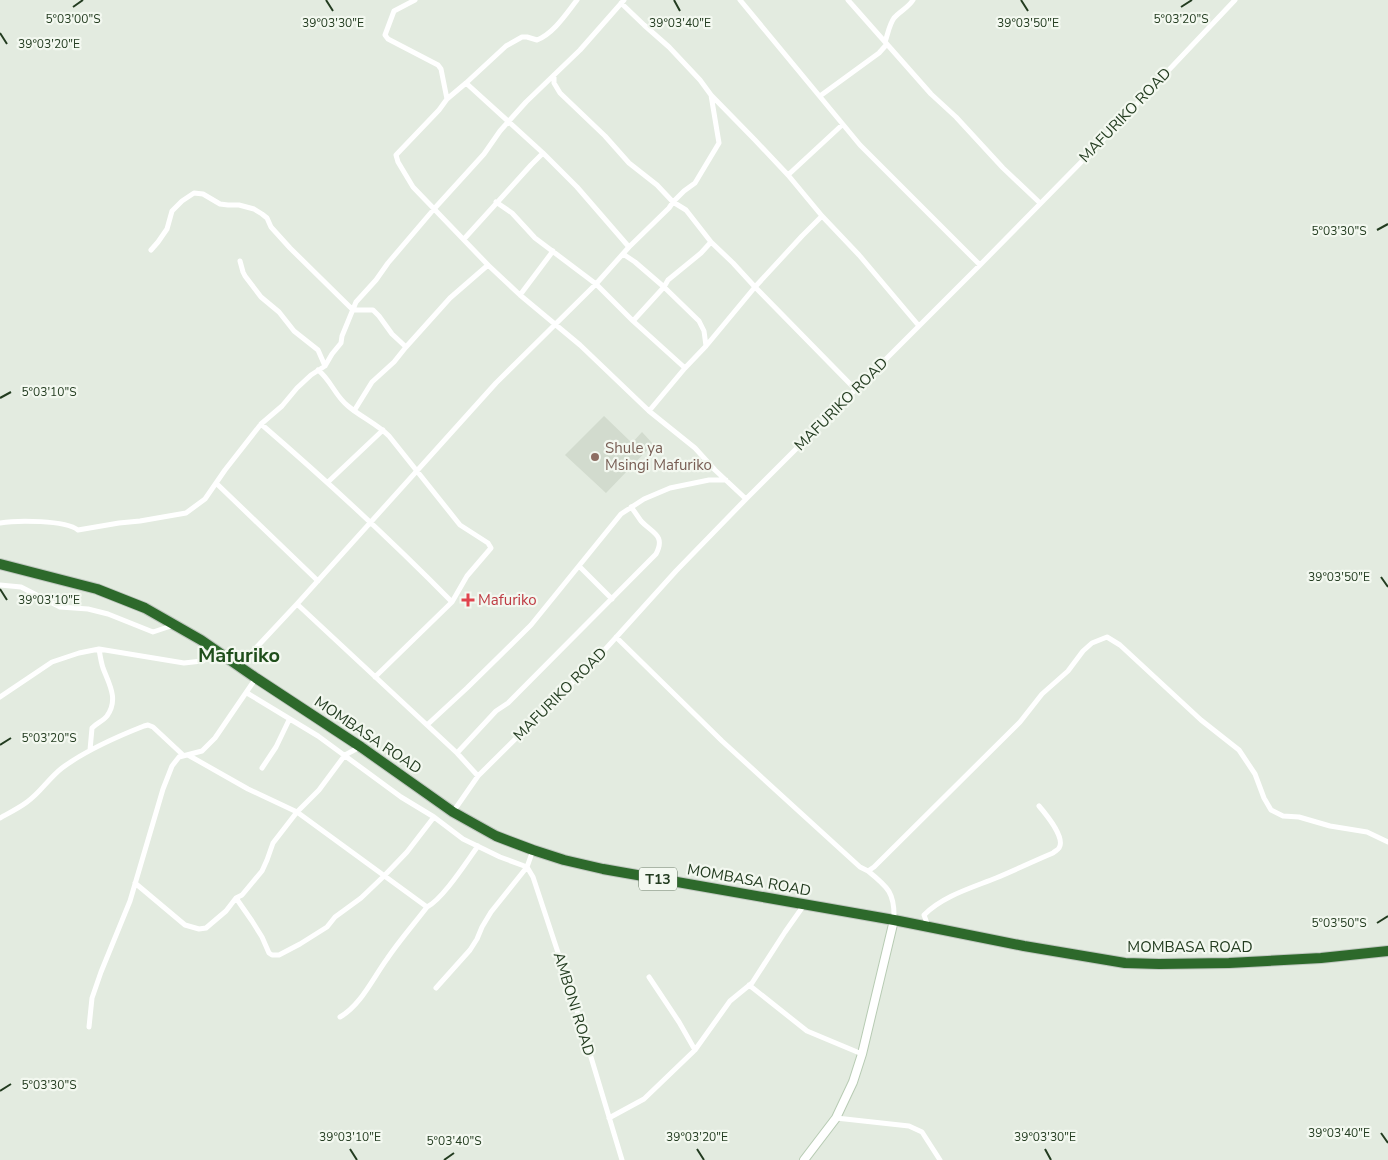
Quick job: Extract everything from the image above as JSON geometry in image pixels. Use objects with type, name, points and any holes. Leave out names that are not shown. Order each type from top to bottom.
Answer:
[{"type":"highway","name":"MOMBASA ROAD","points":[[0,564],[97,589],[144,608],[186,630],[238,667],[361,747],[453,812],[496,836],[564,860],[603,869],[1125,963],[1229,963],[1388,952]]},
{"type":"main road","points":[[804,1160],[836,1118],[852,1082],[862,1054],[894,920]]},
{"type":"street","points":[[415,0],[394,11],[385,35],[388,39],[438,65],[441,69],[447,99]]},
{"type":"street","points":[[577,0],[555,28],[546,35],[537,40],[528,36],[522,36],[506,46],[447,99],[396,155],[398,162],[413,187],[488,265],[520,295],[580,345],[649,411],[695,448],[746,499]]},
{"type":"street","points":[[740,0],[842,125],[879,165],[980,265]]},
{"type":"street","points":[[848,0],[931,94],[1040,203]]},
{"type":"street","points":[[820,96],[879,53],[886,43],[894,18],[909,6],[913,0]]},
{"type":"street","name":"MAFURIKO ROAD","points":[[453,812],[478,776],[600,654],[746,499],[1095,148],[1235,0]]},
{"type":"street","points":[[0,523],[30,521],[53,523],[74,527],[78,530],[186,513],[205,499],[232,460],[261,424],[297,388],[325,366],[341,344],[342,336],[356,302],[376,280],[388,263],[484,154],[500,131],[526,102],[580,50],[623,1],[644,25],[670,47],[711,95],[788,175],[919,326]]},
{"type":"street","points":[[554,75],[554,83],[560,93],[605,136],[629,163],[657,185],[673,202],[686,210],[711,242],[856,390]]},
{"type":"street","points":[[466,83],[543,153],[629,247]]},
{"type":"street","points":[[238,667],[496,383],[596,284],[673,202],[695,183],[719,143],[711,95]]},
{"type":"street","points":[[788,175],[842,125]]},
{"type":"street","points":[[464,239],[543,153]]},
{"type":"street","points":[[150,250],[167,229],[172,211],[194,193],[203,194],[220,204],[228,206],[240,205],[254,209],[267,218],[271,227],[290,248],[353,310],[372,310],[379,316],[392,334],[406,347]]},
{"type":"street","points":[[496,202],[512,213],[535,238],[596,284],[633,321],[685,368]]},
{"type":"street","points":[[649,411],[755,287],[822,216]]},
{"type":"street","points":[[633,321],[664,287],[668,280],[711,242]]},
{"type":"street","points":[[520,295],[553,251]]},
{"type":"street","points":[[623,254],[664,287],[699,321],[704,331],[706,346]]},
{"type":"street","points":[[240,261],[245,276],[261,297],[279,312],[294,331],[318,350],[325,366]]},
{"type":"street","points":[[354,411],[372,382],[394,362],[450,298],[488,265]]},
{"type":"street","points":[[318,370],[326,376],[347,406],[383,430],[460,526],[488,543],[491,548],[466,576],[452,602],[375,677]]},
{"type":"street","points":[[261,424],[328,482],[412,561],[452,602]]},
{"type":"street","points":[[328,482],[383,430]]},
{"type":"street","points":[[427,725],[531,625],[621,514],[644,499],[670,488],[709,480],[726,480]]},
{"type":"street","points":[[216,484],[318,580]]},
{"type":"street","points":[[457,753],[496,711],[508,703],[656,554],[660,546],[659,539],[640,520],[631,507]]},
{"type":"street","points":[[579,566],[612,599]]},
{"type":"street","points":[[0,585],[21,587],[60,607],[102,612],[153,632],[174,625]]},
{"type":"street","points":[[297,604],[457,753],[478,776]]},
{"type":"street","points":[[616,637],[722,741],[860,867],[881,882],[888,890],[895,904],[894,920]]},
{"type":"street","points":[[868,871],[1020,722],[1042,694],[1068,671],[1083,651],[1092,643],[1107,637],[1120,645],[1201,720],[1239,750],[1255,774],[1264,798],[1271,810],[1283,816],[1299,817],[1330,826],[1367,832],[1388,842]]},
{"type":"street","points":[[90,750],[92,728],[107,716],[111,710],[113,700],[113,693],[102,667],[99,649]]},
{"type":"street","points":[[0,697],[52,662],[79,652],[99,649],[184,663],[202,661],[222,655]]},
{"type":"street","points":[[89,1027],[92,998],[130,901],[163,789],[172,766],[175,761],[185,755],[196,753],[207,746],[256,678]]},
{"type":"street","points":[[247,693],[318,736],[463,839],[500,857],[527,867]]},
{"type":"street","points":[[262,768],[276,748],[289,720]]},
{"type":"street","points":[[0,818],[26,803],[40,791],[50,778],[90,750],[146,725],[151,726],[185,755],[297,812],[427,906]]},
{"type":"street","points":[[135,883],[185,925],[199,929],[206,928],[226,911],[236,898],[242,895],[262,871],[268,860],[273,843],[297,812],[319,790],[345,756],[361,747]]},
{"type":"street","points":[[928,927],[924,915],[933,906],[954,895],[1048,855],[1059,848],[1060,838],[1052,823],[1039,806]]},
{"type":"street","points":[[236,898],[262,937],[269,953],[276,956],[327,927],[335,917],[361,898],[407,852],[434,817]]},
{"type":"street","points":[[340,1017],[348,1012],[427,906],[433,904],[478,846]]},
{"type":"street","points":[[436,988],[470,950],[491,912],[527,867],[533,850]]},
{"type":"street","name":"AMBONI ROAD","points":[[527,867],[533,877],[575,1004],[622,1160]]},
{"type":"street","points":[[609,1118],[644,1099],[695,1050],[730,1001],[749,985],[805,905]]},
{"type":"street","points":[[649,977],[695,1050]]},
{"type":"street","points":[[749,985],[815,1036],[862,1054]]},
{"type":"street","points":[[836,1118],[909,1126],[922,1132],[940,1160]]},
{"type":"shaded area","points":[[604,416],[632,443],[642,432],[653,444],[606,493],[565,455]]},
{"type":"place","name":"Shule ya Msingi Mafuriko","points":[[595,457]]},
{"type":"place","name":"Mafuriko","points":[[468,600]]},
{"type":"district","name":"Mafuriko","points":[[239,655]]}]
